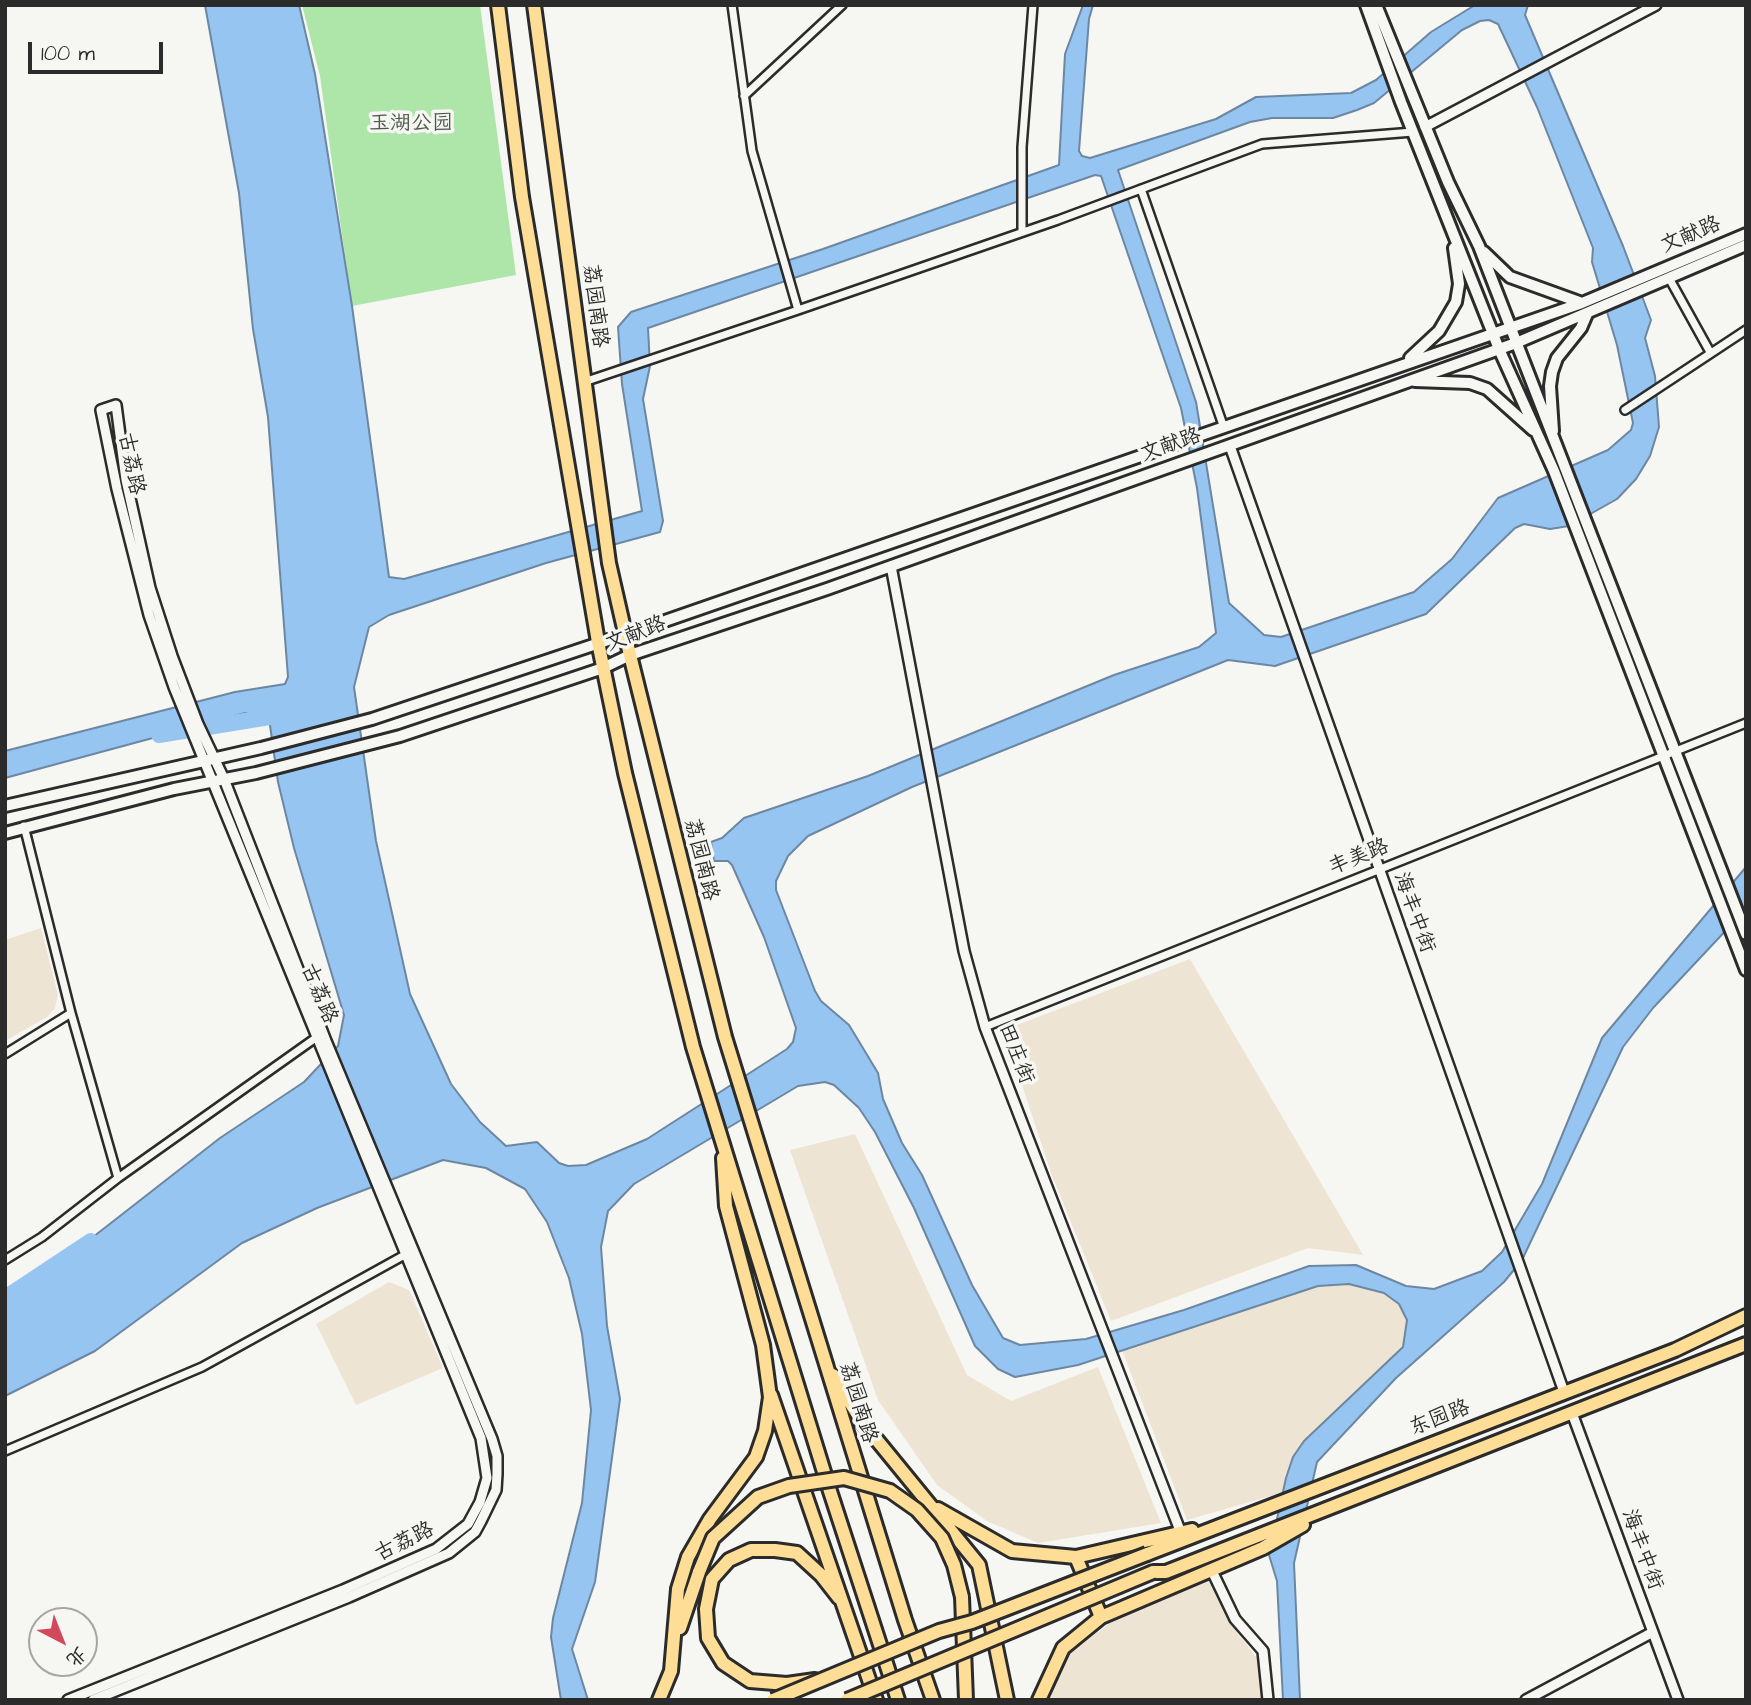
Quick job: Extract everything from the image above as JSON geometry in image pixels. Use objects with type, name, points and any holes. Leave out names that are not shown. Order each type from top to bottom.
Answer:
[{"type":"main road","points":[[498,5],[522,197],[598,642],[656,904],[708,1093],[836,1511],[898,1700]]},
{"type":"main road","name":"荔园南路","points":[[534,5],[609,564],[630,655],[738,1081],[823,1358],[933,1700]]},
{"type":"main road","points":[[1366,5],[1413,98],[1479,246],[1553,437],[1584,532],[1669,752],[1746,934]]},
{"type":"main road","points":[[1376,5],[1401,102],[1499,349],[1584,532]]},
{"type":"main road","points":[[1406,361],[1440,331],[1456,302],[1458,270],[1450,225]]},
{"type":"main road","name":"文献路","points":[[5,833],[24,826],[256,773],[400,736],[603,668],[630,655],[891,566],[1516,343],[1590,313],[1746,234]]},
{"type":"main road","name":"文献路","points":[[1653,279],[1670,278],[1746,245]]},
{"type":"main road","points":[[1479,246],[1510,277],[1586,301]]},
{"type":"main road","points":[[5,806],[261,748],[365,721],[1406,361],[1653,279]]},
{"type":"main road","points":[[1553,437],[1550,386],[1552,372],[1557,358],[1590,313]]},
{"type":"main road","points":[[1409,381],[1470,383],[1487,389],[1539,435]]},
{"type":"main road","points":[[1669,752],[1713,885],[1746,970]]},
{"type":"main road","points":[[723,1141],[726,1206],[762,1345],[768,1385],[873,1695]]},
{"type":"main road","name":"东园路","points":[[832,1677],[856,1663],[927,1635],[972,1622],[1675,1349],[1746,1316]]},
{"type":"main road","name":"东园路","points":[[873,1695],[1153,1572],[1166,1572],[1746,1345]]},
{"type":"main road","points":[[823,1358],[863,1423],[979,1565],[1007,1700]]},
{"type":"main road","points":[[659,1700],[671,1671],[678,1589],[688,1557],[710,1519],[756,1457],[765,1431],[768,1385]]},
{"type":"main road","points":[[673,1648],[713,1538],[735,1515],[758,1497],[789,1486],[844,1478],[890,1491],[917,1510],[942,1538],[954,1565],[962,1597],[966,1700]]},
{"type":"main road","points":[[1039,1700],[1063,1648],[1101,1617],[1263,1548],[1338,1504]]},
{"type":"main road","points":[[931,1506],[1012,1551],[1076,1557],[1181,1533],[1260,1511]]},
{"type":"main road","points":[[832,1677],[787,1684],[750,1681],[723,1663],[708,1638],[706,1609],[712,1579],[729,1560],[751,1550],[797,1553],[821,1575],[839,1598]]},
{"type":"main road","points":[[1076,1557],[1101,1617]]},
{"type":"main road","points":[[773,1700],[832,1677]]},
{"type":"main road","points":[[847,1700],[873,1695]]},
{"type":"main road","points":[[856,1700],[873,1695]]},
{"type":"street","points":[[732,5],[752,151],[797,307]]},
{"type":"street","points":[[744,96],[842,5]]},
{"type":"street","points":[[1022,232],[1022,147],[1033,5]]},
{"type":"street","points":[[1425,127],[1656,5]]},
{"type":"street","points":[[584,382],[656,360],[797,307],[1022,232],[1262,144],[1413,132]]},
{"type":"street","points":[[1141,189],[1223,425]]},
{"type":"street","points":[[1670,278],[1710,352]]},
{"type":"street","points":[[1625,410],[1746,330]]},
{"type":"street","name":"古荔路","points":[[68,1700],[411,1561],[448,1542],[468,1524],[485,1490],[485,1458],[481,1438],[405,1239],[202,761],[161,651],[130,549],[101,410],[116,405],[126,480],[150,588],[176,667],[198,724],[224,779],[321,1041]]},
{"type":"street","name":"海丰中街","points":[[1230,446],[1564,1392]]},
{"type":"street","name":"田庄街","points":[[891,566],[964,951],[985,1027],[1181,1533]]},
{"type":"street","name":"丰美路","points":[[985,1027],[1746,723]]},
{"type":"street","points":[[24,826],[71,1013],[118,1178]]},
{"type":"street","points":[[5,1054],[71,1013]]},
{"type":"street","points":[[5,1260],[42,1237],[118,1178],[321,1041]]},
{"type":"street","points":[[5,1451],[202,1367],[410,1252]]},
{"type":"street","name":"古荔路","points":[[93,1700],[414,1570],[449,1553],[475,1532],[496,1490],[497,1456],[410,1252]]},
{"type":"street","name":"海丰中街","points":[[1572,1413],[1678,1700]]},
{"type":"street","points":[[1212,1571],[1235,1619],[1263,1651],[1268,1700]]},
{"type":"street","points":[[1526,1700],[1653,1632]]},
{"type":"shaded area","points":[[41,928],[58,995],[55,1008],[47,1017],[5,1041],[5,940]]},
{"type":"shaded area","points":[[1190,959],[1363,1255],[1308,1248],[1111,1321],[1051,1173],[1004,1030]]},
{"type":"shaded area","points":[[855,1134],[967,1375],[1011,1401],[1098,1367],[1161,1523],[1038,1543],[987,1521],[937,1485],[878,1400],[790,1150]]},
{"type":"shaded area","points":[[1355,1272],[1415,1317],[1415,1341],[1288,1491],[1187,1520],[1117,1337]]},
{"type":"shaded area","points":[[389,1282],[409,1290],[443,1368],[356,1405],[316,1324]]},
{"type":"shaded area","points":[[1208,1580],[1237,1632],[1259,1661],[1262,1700],[1045,1700],[1059,1662],[1110,1623]]},
{"type":"green space","name":"玉湖公园","points":[[302,5],[480,5],[516,275],[352,306],[320,76]]},
{"type":"water","points":[[205,5],[299,5],[315,74],[352,306],[389,577],[404,579],[642,511],[622,384],[618,327],[631,312],[823,249],[1059,165],[1065,54],[1083,5],[1093,5],[1089,19],[1079,151],[1082,156],[1090,158],[1216,119],[1256,97],[1351,93],[1376,80],[1431,32],[1475,5],[1528,5],[1525,15],[1623,246],[1651,320],[1645,338],[1655,376],[1659,427],[1650,456],[1636,479],[1617,499],[1569,526],[1550,529],[1524,524],[1515,528],[1426,614],[1275,666],[1228,660],[912,787],[808,836],[788,856],[776,881],[776,890],[815,991],[821,1001],[849,1025],[878,1073],[883,1099],[902,1143],[922,1175],[972,1285],[1003,1338],[1020,1345],[1086,1339],[1184,1310],[1309,1266],[1356,1265],[1406,1286],[1434,1289],[1482,1271],[1502,1252],[1542,1184],[1602,1038],[1746,867],[1746,909],[1653,1008],[1623,1047],[1522,1260],[1504,1282],[1396,1378],[1317,1462],[1294,1563],[1300,1700],[1283,1700],[1277,1581],[1269,1555],[1286,1478],[1293,1457],[1304,1441],[1403,1347],[1407,1320],[1399,1304],[1384,1293],[1349,1284],[1318,1286],[1078,1365],[1015,1377],[998,1369],[975,1346],[914,1208],[875,1132],[859,1108],[834,1085],[825,1082],[798,1086],[634,1184],[608,1211],[601,1247],[607,1326],[620,1399],[595,1582],[572,1649],[588,1700],[561,1700],[551,1637],[553,1618],[582,1503],[591,1410],[582,1334],[569,1278],[547,1222],[525,1189],[486,1168],[443,1160],[317,1208],[242,1243],[95,1351],[5,1396],[5,1300],[34,1283],[220,1138],[304,1082],[338,1046],[344,1015],[294,848],[278,782],[269,718],[245,713],[5,778],[5,751],[235,692],[285,684],[288,677],[268,417],[253,329],[239,193]],"holes":[[[1489,20],[1498,24],[1537,107],[1593,248],[1592,262],[1617,345],[1633,423],[1631,430],[1608,450],[1498,498],[1452,559],[1414,592],[1281,637],[1264,635],[1229,603],[1196,402],[1118,170],[1250,122],[1272,118],[1333,118],[1357,110],[1374,103],[1462,30],[1480,21]],[[1095,175],[1101,176],[1181,408],[1197,488],[1216,633],[1199,647],[1114,675],[868,776],[744,818],[722,838],[711,842],[714,861],[728,861],[732,865],[764,937],[796,1028],[793,1042],[787,1049],[647,1139],[586,1165],[568,1166],[559,1163],[537,1142],[506,1146],[480,1122],[451,1084],[410,994],[376,841],[354,687],[369,627],[389,615],[546,563],[660,532],[663,521],[643,399],[650,366],[648,328]]]},
{"type":"waterway","points":[[159,735],[288,714]]},
{"type":"waterway","points":[[5,1298],[91,1241]]}]
